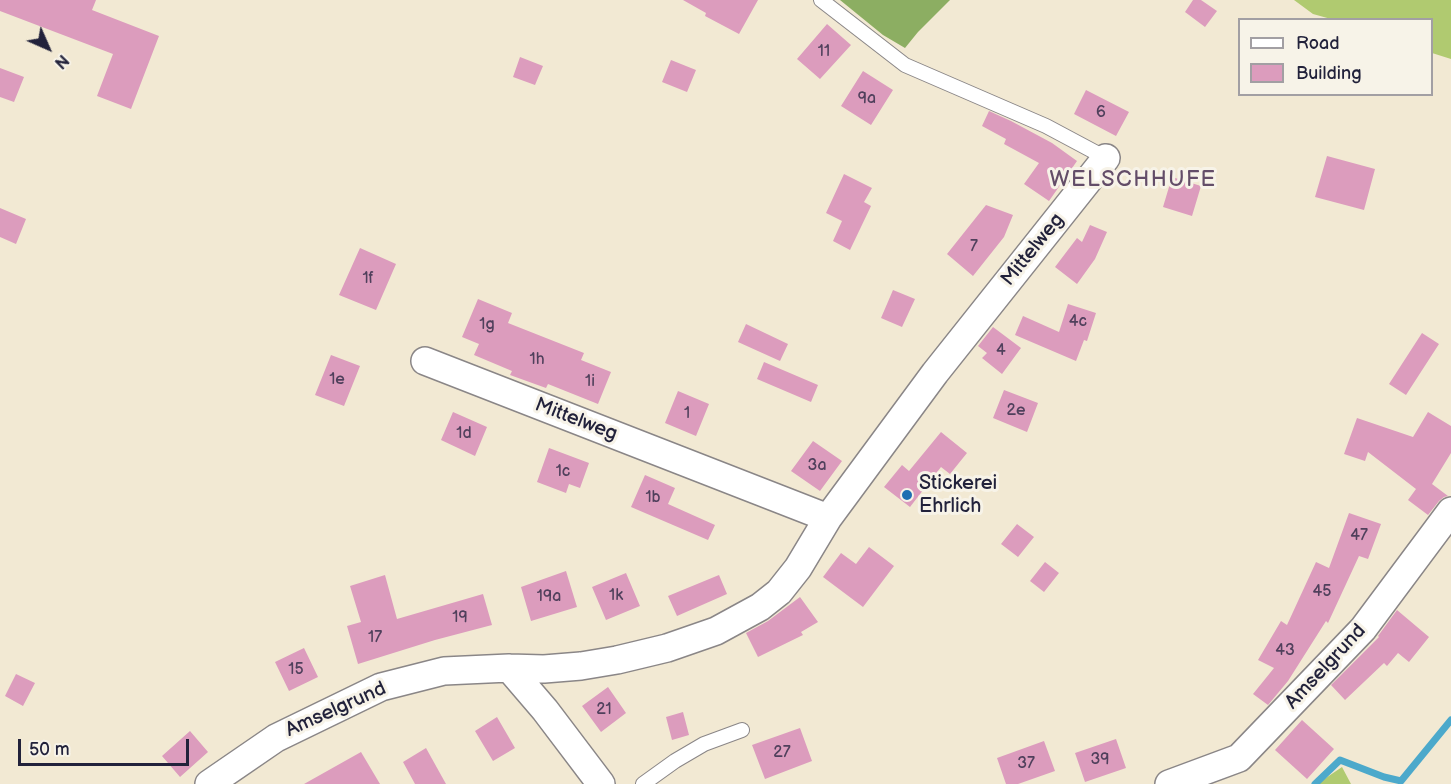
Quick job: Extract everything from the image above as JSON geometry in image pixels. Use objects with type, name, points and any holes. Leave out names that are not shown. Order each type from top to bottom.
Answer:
[{"type":"street","name":"Mittelweg","points":[[509,668],[544,669],[581,666],[667,648],[716,631],[760,607],[779,592],[798,568],[828,518],[935,373],[1106,158]]},
{"type":"street","name":"Mittelweg","points":[[424,361],[828,518]]},
{"type":"street","name":"Amselgrund","points":[[1169,784],[1239,758],[1363,629],[1451,511]]},
{"type":"street","name":"Amselgrund","points":[[209,784],[276,738],[381,687],[444,671],[509,668]]},
{"type":"street","points":[[509,668],[545,710],[601,784]]},
{"type":"lane","name":"Mittelweg","points":[[821,0],[906,65],[1046,126],[1106,158]]},
{"type":"lane","points":[[643,784],[704,744],[742,730]]},
{"type":"green space","points":[[840,0],[950,0],[905,48],[883,35]]},
{"type":"green space","points":[[1294,0],[1451,0],[1451,59],[1433,53],[1433,18],[1327,18],[1313,14]]},
{"type":"green space","points":[[1342,767],[1351,784],[1317,784]]},
{"type":"building","points":[[0,0],[96,0],[92,10],[159,36],[131,109],[97,96],[113,54],[0,11]]},
{"type":"building","points":[[683,0],[758,0],[739,34],[705,16],[706,13]]},
{"type":"building","points":[[1193,0],[1201,0],[1217,11],[1205,27],[1185,12]]},
{"type":"building","points":[[827,24],[851,45],[820,79],[797,59]]},
{"type":"building","points":[[520,57],[543,66],[535,85],[513,77]]},
{"type":"building","points":[[671,60],[696,70],[687,92],[662,82]]},
{"type":"building","points":[[0,68],[24,77],[14,102],[0,97]]},
{"type":"building","points":[[863,71],[893,90],[871,125],[841,106]]},
{"type":"building","points":[[1086,90],[1129,112],[1116,136],[1074,114]]},
{"type":"building","points":[[989,111],[1052,143],[1077,161],[1049,201],[1024,184],[1039,163],[1004,144],[1006,139],[982,126]]},
{"type":"building","points":[[1327,156],[1375,169],[1364,210],[1315,197]]},
{"type":"building","points":[[844,174],[872,188],[864,202],[871,206],[850,250],[833,241],[842,221],[826,213]]},
{"type":"building","points":[[1172,177],[1201,186],[1192,216],[1163,207]]},
{"type":"building","points":[[986,205],[1013,215],[1004,237],[973,276],[947,254]]},
{"type":"building","points":[[0,208],[26,219],[16,244],[0,237]]},
{"type":"building","points":[[1090,225],[1107,232],[1095,259],[1077,284],[1055,267],[1077,238],[1082,242]]},
{"type":"building","points":[[360,248],[396,264],[376,310],[339,295]]},
{"type":"building","points":[[893,290],[915,299],[902,327],[881,318]]},
{"type":"building","points":[[478,299],[512,313],[508,323],[584,353],[581,360],[611,372],[598,404],[548,384],[546,388],[510,375],[512,371],[474,355],[479,344],[462,337]]},
{"type":"building","points":[[1068,304],[1096,313],[1087,341],[1084,340],[1076,361],[1015,335],[1023,316],[1059,332]]},
{"type":"building","points":[[746,324],[788,344],[780,361],[738,342]]},
{"type":"building","points":[[993,327],[1021,348],[1002,374],[982,358],[987,353],[978,346]]},
{"type":"building","points":[[1422,333],[1439,344],[1406,395],[1389,384]]},
{"type":"building","points":[[331,355],[360,366],[344,406],[315,395]]},
{"type":"building","points":[[764,362],[818,385],[811,402],[757,379]]},
{"type":"building","points":[[1004,390],[1038,403],[1027,432],[993,418]]},
{"type":"building","points":[[678,391],[709,404],[696,436],[665,423]]},
{"type":"building","points":[[453,412],[487,427],[475,456],[441,440]]},
{"type":"building","points":[[1428,412],[1451,426],[1451,453],[1432,484],[1448,496],[1439,501],[1428,515],[1408,500],[1416,489],[1368,452],[1365,461],[1344,454],[1357,418],[1413,437]]},
{"type":"building","points":[[941,432],[967,453],[950,474],[941,467],[910,507],[884,487],[902,465],[909,471]]},
{"type":"building","points":[[813,441],[842,461],[820,491],[791,471]]},
{"type":"building","points":[[549,448],[589,463],[580,488],[569,484],[566,493],[537,482]]},
{"type":"building","points":[[645,475],[675,488],[668,504],[715,525],[708,540],[631,507]]},
{"type":"building","points":[[1349,513],[1381,524],[1368,559],[1359,556],[1328,623],[1326,621],[1288,681],[1268,705],[1253,694],[1274,668],[1258,660],[1281,621],[1287,625],[1316,562],[1329,568]]},
{"type":"building","points":[[1017,524],[1034,537],[1018,557],[1001,544]]},
{"type":"building","points":[[869,547],[894,566],[863,607],[823,577],[841,553],[856,564]]},
{"type":"building","points":[[1045,562],[1059,573],[1044,592],[1030,581]]},
{"type":"building","points":[[566,571],[577,607],[531,621],[521,587]]},
{"type":"building","points":[[626,573],[640,606],[606,620],[592,587]]},
{"type":"building","points":[[385,575],[397,619],[483,594],[492,625],[358,664],[347,626],[361,622],[350,586]]},
{"type":"building","points":[[719,575],[727,594],[677,616],[668,596]]},
{"type":"building","points":[[800,597],[818,622],[801,632],[803,635],[758,657],[746,633],[768,621]]},
{"type":"building","points":[[1397,610],[1429,637],[1409,662],[1398,653],[1387,666],[1384,663],[1345,700],[1331,685],[1379,637]]},
{"type":"building","points":[[304,648],[318,677],[289,691],[275,662]]},
{"type":"building","points":[[16,674],[35,683],[23,706],[5,696]]},
{"type":"building","points":[[608,687],[626,713],[601,732],[582,706]]},
{"type":"building","points":[[683,712],[689,735],[672,740],[666,717]]},
{"type":"building","points":[[497,717],[515,748],[493,761],[475,731]]},
{"type":"building","points":[[1302,720],[1334,749],[1307,779],[1275,750]]},
{"type":"building","points":[[800,728],[812,761],[765,779],[752,745]]},
{"type":"building","points":[[190,731],[208,752],[180,777],[162,756]]},
{"type":"building","points":[[1116,739],[1126,768],[1085,782],[1075,753]]},
{"type":"building","points":[[1044,741],[1055,771],[1018,784],[1006,784],[997,758]]},
{"type":"building","points":[[426,748],[446,784],[415,784],[403,762]]},
{"type":"building","points":[[361,752],[380,784],[304,784]]},
{"type":"waterway","points":[[1315,784],[1340,760],[1401,781],[1451,720]]},
{"type":"place","name":"Stickerei Ehrlich","points":[[907,495]]},
{"type":"district","name":"WELSCHHUFE","points":[[1133,180]]}]
